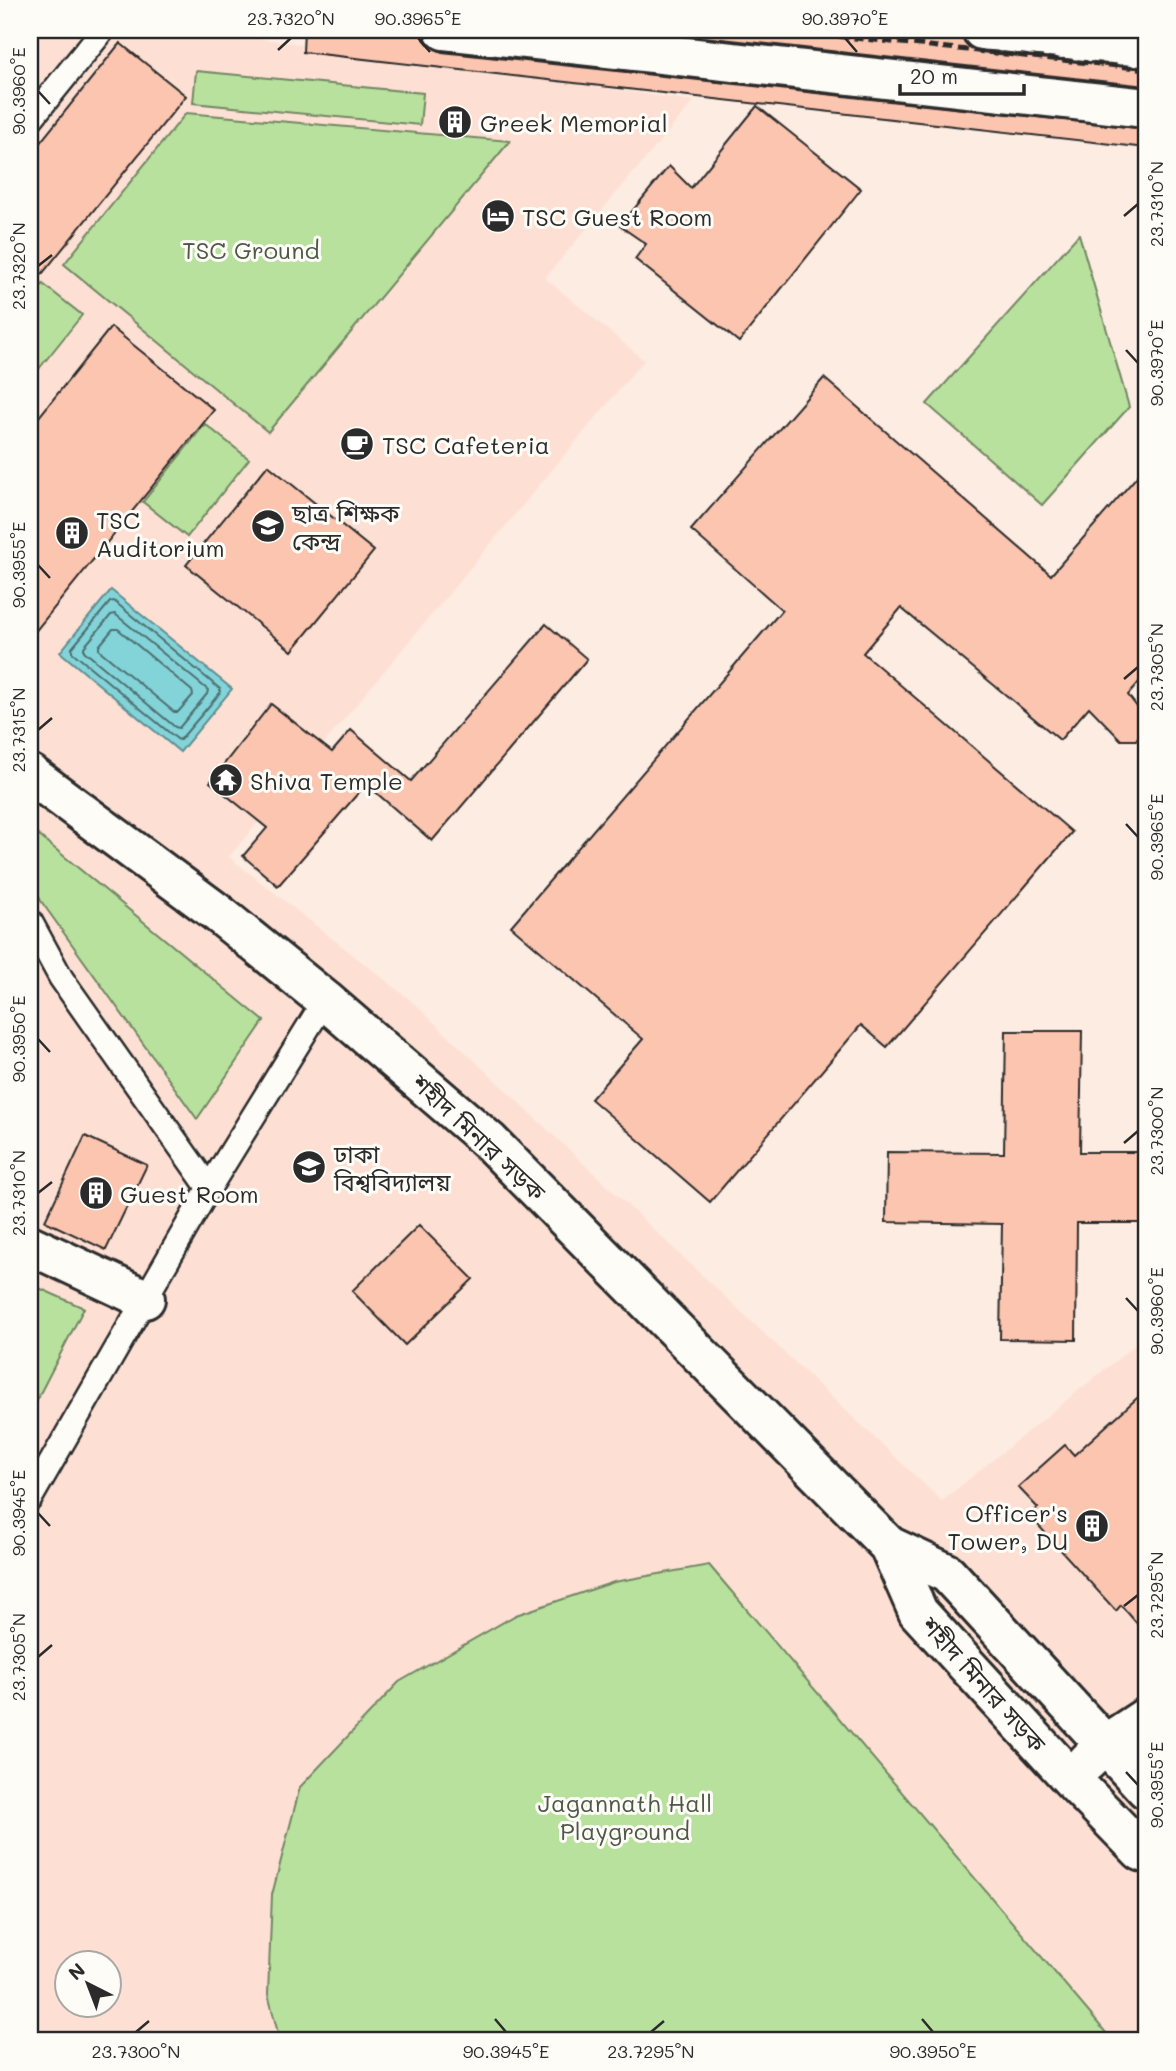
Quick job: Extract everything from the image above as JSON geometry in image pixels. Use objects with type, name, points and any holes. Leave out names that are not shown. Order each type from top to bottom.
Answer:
[{"type":"main road","points":[[444,30],[1146,108]]},
{"type":"main road","points":[[982,30],[1146,48]]},
{"type":"main road","name":"শহীদ মিনার সড়ক","points":[[30,774],[219,914],[325,999],[490,1142],[889,1546],[947,1573],[1146,1789]]},
{"type":"main road","points":[[30,1245],[145,1300]]},
{"type":"main road","name":"শহীদ মিনার সড়ক","points":[[889,1546],[918,1612],[1071,1779],[1146,1853]]},
{"type":"main road","points":[[1071,1779],[1105,1744],[1146,1717]]},
{"type":"lane","points":[[30,120],[103,30]]},
{"type":"lane","points":[[30,921],[61,978],[209,1188]]},
{"type":"lane","points":[[30,1499],[209,1188],[325,999]]},
{"type":"shaded area","name":"ঢাকা বিশ্ববিদ্যালয়","points":[[30,30],[200,30],[694,101],[545,278],[644,360],[229,857],[408,998],[942,1501],[1146,1336],[1146,2041],[30,2041]]},
{"type":"green space","points":[[196,71],[423,93],[420,125],[193,103]]},
{"type":"green space","name":"TSC Ground","points":[[186,113],[510,141],[268,432],[64,264]]},
{"type":"green space","points":[[1079,234],[1129,407],[1042,505],[927,404]]},
{"type":"green space","points":[[43,284],[82,315],[30,380],[30,301]]},
{"type":"green space","points":[[205,424],[249,459],[187,537],[143,502]]},
{"type":"green space","points":[[30,833],[37,834],[264,1021],[197,1119],[41,901],[30,878]]},
{"type":"green space","points":[[30,1284],[84,1308],[30,1413]]},
{"type":"green space","name":"Jagannath Hall Playground","points":[[709,1565],[1113,2041],[280,2041],[268,1994],[272,1895],[300,1787],[399,1682],[516,1615],[614,1582]]},
{"type":"water","points":[[111,590],[232,689],[180,752],[60,652]]},
{"type":"building","points":[[304,30],[423,30],[424,39],[431,47],[442,52],[1146,129],[1146,148],[303,52]]},
{"type":"building","points":[[640,30],[960,30],[962,39],[969,47],[980,52],[1146,69],[1146,86]]},
{"type":"building","points":[[120,43],[186,96],[30,289],[30,155]]},
{"type":"building","points":[[757,106],[861,189],[739,342],[635,259],[646,244],[620,226],[669,166],[691,188]]},
{"type":"building","name":"TSC Auditorium","points":[[111,327],[214,410],[30,638],[30,428]]},
{"type":"building","points":[[824,378],[1051,575],[1146,466],[1146,674],[1128,695],[1144,716],[1144,728],[1136,740],[1121,740],[1089,707],[1060,740],[901,608],[863,653],[1072,832],[887,1047],[861,1025],[710,1202],[591,1099],[643,1039],[511,926],[782,610],[691,530]]},
{"type":"building","points":[[268,465],[374,551],[292,651],[186,565]]},
{"type":"building","points":[[546,624],[587,659],[432,841],[366,784],[278,886],[243,856],[267,828],[210,782],[271,704],[332,752],[351,730],[411,781]]},
{"type":"building","points":[[1006,1031],[1082,1031],[1080,1152],[1146,1152],[1146,1223],[1077,1223],[1076,1340],[1000,1339],[1002,1224],[886,1222],[887,1152],[1004,1153]]},
{"type":"building","name":"Guest Room","points":[[85,1136],[147,1165],[106,1250],[45,1221]]},
{"type":"building","points":[[419,1225],[473,1279],[405,1345],[352,1291]]},
{"type":"building","name":"Officer's Tower, DU","points":[[1146,1390],[1146,1634],[1121,1605],[1116,1611],[1029,1515],[1038,1508],[1018,1487],[1065,1445],[1074,1455]]},
{"type":"railway","points":[[779,30],[1146,69]]},
{"type":"railway","points":[[1121,30],[1146,32]]},
{"type":"place","name":"Greek Memorial","points":[[455,122]]},
{"type":"place","name":"TSC Guest Room","points":[[498,216]]},
{"type":"place","name":"TSC Cafeteria","points":[[357,444]]},
{"type":"place","name":"ছাত্র শিক্ষক কেন্দ্র","points":[[268,526]]},
{"type":"place","name":"TSC Auditorium","points":[[72,533]]},
{"type":"place","name":"Shiva Temple","points":[[226,780]]},
{"type":"place","name":"ঢাকা বিশ্ববিদ্যালয়","points":[[309,1167]]},
{"type":"place","name":"Guest Room","points":[[96,1193]]},
{"type":"place","name":"Officer's Tower, DU","points":[[1092,1526]]}]
